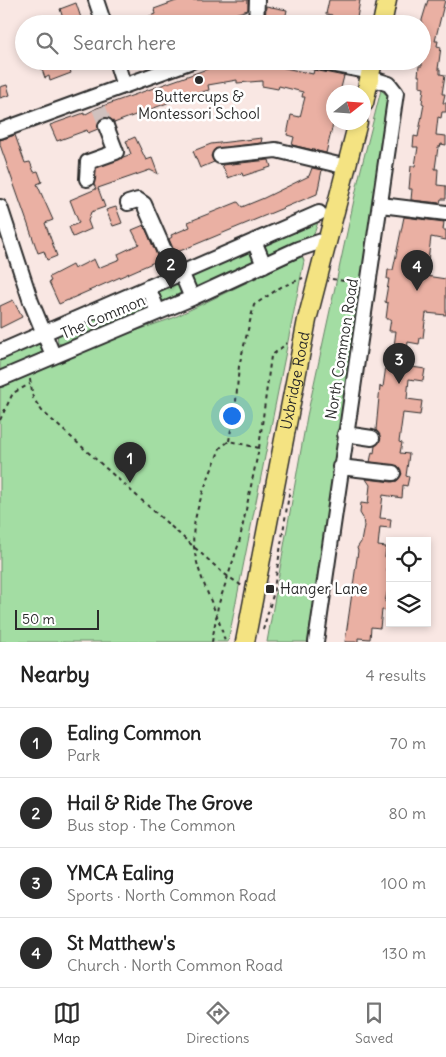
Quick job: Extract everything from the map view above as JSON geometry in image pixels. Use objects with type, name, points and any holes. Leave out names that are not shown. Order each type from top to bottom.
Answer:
[{"type":"main road","points":[[384,15],[388,0]]},
{"type":"main road","points":[[368,85],[372,70]]},
{"type":"main road","name":"Uxbridge Road","points":[[245,642],[307,320],[356,130]]},
{"type":"street","points":[[96,0],[101,15]]},
{"type":"street","points":[[256,15],[257,0]]},
{"type":"street","points":[[119,70],[124,86]]},
{"type":"street","points":[[0,131],[96,102],[124,86],[168,70]]},
{"type":"street","name":"North Common Road","points":[[316,642],[340,467],[370,285],[396,93],[389,84],[372,70]]},
{"type":"street","points":[[87,179],[88,162],[116,152],[106,126]]},
{"type":"street","points":[[220,156],[276,150],[347,167]]},
{"type":"street","points":[[128,203],[138,200],[144,204],[178,274],[192,298]]},
{"type":"street","points":[[381,205],[446,213]]},
{"type":"street","points":[[0,207],[43,332],[53,355]]},
{"type":"street","points":[[0,352],[319,213]]},
{"type":"street","name":"The Common","points":[[0,379],[53,355],[192,298],[298,249],[328,238]]},
{"type":"street","points":[[254,241],[264,265]]},
{"type":"street","points":[[148,287],[158,312]]},
{"type":"street","points":[[345,434],[372,438]]},
{"type":"street","points":[[340,467],[394,473]]},
{"type":"path","points":[[225,642],[217,613],[193,546],[197,512],[220,448],[229,441],[236,402],[239,366],[254,305],[281,287],[308,276]]},
{"type":"path","points":[[331,279],[370,285]]},
{"type":"path","points":[[212,642],[217,613],[239,543],[259,448],[271,356],[294,338]]},
{"type":"path","points":[[0,420],[13,394],[30,384],[33,398],[42,411],[228,577],[248,588]]},
{"type":"path","points":[[229,441],[259,448]]},
{"type":"green space","points":[[381,90],[389,97],[312,642],[267,642],[307,416]]},
{"type":"green space","points":[[320,216],[313,237],[273,255],[264,253],[262,249],[263,240]]},
{"type":"green space","points":[[248,249],[253,251],[256,261],[253,264],[197,288],[191,287],[190,272]]},
{"type":"green space","points":[[302,256],[304,261],[228,642],[0,642],[0,388],[103,342],[173,318]]},
{"type":"green space","points":[[179,279],[182,292],[164,302],[160,300],[156,291]]},
{"type":"green space","points":[[145,292],[151,307],[64,345],[58,343],[57,332]]},
{"type":"green space","points":[[33,341],[41,346],[42,350],[39,356],[0,374],[0,356]]},
{"type":"building","points":[[179,0],[248,0],[248,10],[231,15],[152,15],[155,14],[154,9]]},
{"type":"building","points":[[329,0],[360,0],[358,15],[326,14]]},
{"type":"building","points":[[428,0],[445,0],[435,41],[438,41],[437,46],[441,47],[438,69],[440,69],[440,74],[445,75],[442,94],[445,94],[443,103],[446,103],[446,112],[442,112],[441,118],[438,117],[436,135],[446,136],[446,145],[441,144],[438,147],[435,169],[438,169],[437,185],[446,186],[446,199],[441,199],[440,203],[411,200],[412,189],[409,189],[411,166],[415,166],[418,147],[413,147],[414,136],[418,137],[424,104],[422,103],[424,88],[420,87],[419,70],[431,70],[431,15],[424,15]]},
{"type":"building","points":[[76,3],[80,15],[62,15],[60,9]]},
{"type":"building","points":[[266,6],[287,10],[286,15],[266,15]]},
{"type":"building","points":[[42,70],[70,70],[71,73],[50,81],[49,76],[45,78]]},
{"type":"building","points":[[204,70],[294,70],[313,74],[314,70],[344,76],[342,85],[326,85],[326,130],[332,130],[326,153],[292,145],[294,137],[287,135],[291,115],[300,117],[305,97],[302,97],[303,92],[279,86],[278,89],[262,86],[262,81],[237,83],[237,80],[208,85],[209,90],[178,99],[114,123],[111,119],[103,118],[99,121],[98,129],[88,133],[87,130],[57,141],[50,125],[84,113],[84,115],[97,108]]},
{"type":"building","points":[[7,85],[10,95],[0,98],[0,87]]},
{"type":"building","points":[[15,135],[25,163],[30,162],[34,172],[38,171],[42,182],[37,184],[53,220],[45,223],[57,256],[47,260],[44,251],[38,253],[0,145],[0,140]]},
{"type":"building","points":[[135,137],[146,160],[152,158],[158,174],[150,170],[98,188],[105,207],[91,212],[88,221],[91,229],[73,237],[69,227],[79,223],[70,200],[96,189],[94,184],[96,168],[131,154],[126,141]]},
{"type":"building","points":[[262,138],[261,143],[215,149],[211,156],[214,162],[200,168],[193,151],[211,144]]},
{"type":"building","points":[[269,160],[271,167],[243,176],[242,173],[228,178],[222,165]]},
{"type":"building","points":[[312,168],[322,170],[317,194],[175,253],[169,239],[172,237],[171,235],[190,227],[188,222],[238,202],[242,207],[264,198],[309,176]]},
{"type":"building","points":[[116,207],[122,223],[113,226],[106,210]]},
{"type":"building","points":[[404,217],[444,222],[443,230],[446,230],[446,240],[431,237],[426,276],[446,279],[446,315],[426,313],[423,338],[420,338],[419,344],[408,342],[405,362],[412,363],[412,367],[425,369],[423,381],[409,379],[407,399],[422,401],[420,415],[403,413],[399,442],[402,443],[400,453],[409,454],[406,476],[409,477],[407,486],[403,485],[402,498],[383,495],[380,518],[391,519],[390,528],[380,527],[378,546],[386,547],[386,610],[382,610],[380,628],[371,627],[370,639],[358,638],[358,642],[345,642],[357,548],[361,542],[364,526],[360,513],[361,503],[368,504],[370,485],[366,479],[392,482],[397,481],[402,474],[398,466],[370,462],[372,452],[374,453],[375,446],[381,439],[376,430],[380,386],[383,387],[386,366],[383,362],[384,353],[393,354],[396,331],[389,331],[391,319],[386,319],[388,303],[385,302],[389,279],[387,279],[388,270],[393,270]]},
{"type":"building","points":[[144,225],[159,260],[59,304],[49,282],[51,281],[49,277],[72,265],[74,269],[94,259],[98,268],[120,259],[118,254],[139,244],[132,230]]},
{"type":"building","points":[[13,300],[22,317],[0,328],[0,306]]},
{"type":"tunnel","points":[[99,108],[106,126]]},
{"type":"place","name":"Buttercups & Montessori School","points":[[199,80]]},
{"type":"place","name":"Hail & Ride The Grove","points":[[171,289]]},
{"type":"place","name":"St Matthew's","points":[[417,291]]},
{"type":"place","name":"YMCA Ealing","points":[[399,384]]},
{"type":"place","name":"Ealing Common","points":[[130,483]]},
{"type":"place","name":"Hanger Lane","points":[[270,589]]}]
